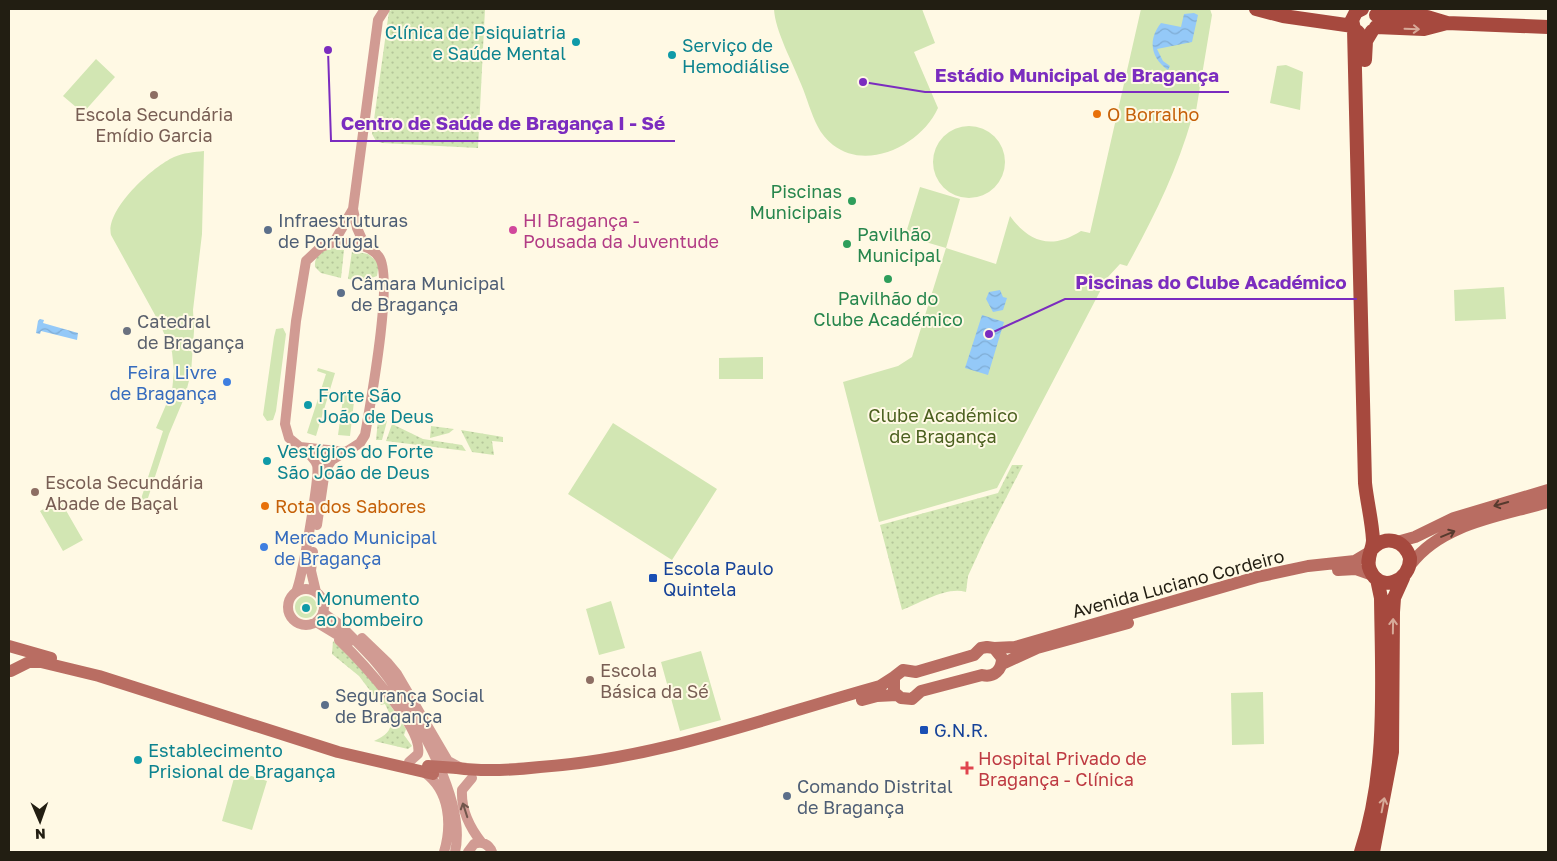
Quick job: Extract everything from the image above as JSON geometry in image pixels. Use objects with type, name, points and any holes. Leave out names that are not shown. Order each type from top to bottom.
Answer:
[{"type":"main road","points":[[1256,9],[1283,16],[1364,17]]},
{"type":"main road","points":[[1286,9],[1364,17],[1424,29],[1447,23],[1548,27]]},
{"type":"main road","points":[[1364,17],[1366,41],[1364,52],[1373,475],[1379,518],[1395,541],[1409,553],[1411,564]]},
{"type":"main road","points":[[1361,852],[1380,755],[1383,725],[1381,598],[1375,577],[1368,564],[1371,550],[1372,525],[1366,483],[1363,411],[1364,17]]},
{"type":"main road","points":[[1371,550],[1382,542],[1416,537],[1464,515],[1548,490]]},
{"type":"main road","points":[[1373,852],[1391,758],[1394,598],[1411,564],[1422,550],[1441,536],[1470,525],[1548,502]]},
{"type":"main road","name":"Avenida Luciano Cordeiro","points":[[894,678],[903,670],[916,672],[974,655],[981,648],[1015,647],[1257,577],[1308,566],[1355,561],[1371,550]]},
{"type":"main road","name":"Avenida Luciano Cordeiro","points":[[897,696],[906,700],[912,699],[921,691],[982,675],[992,675],[999,670],[1002,664],[1037,648],[1272,582],[1345,570],[1361,570],[1375,577]]},
{"type":"main road","points":[[1375,577],[1390,583],[1404,578]]},
{"type":"main road","points":[[9,647],[99,667],[372,754],[409,762],[428,771]]},
{"type":"main road","points":[[9,647],[14,660],[10,672]]},
{"type":"main road","points":[[994,648],[1002,658],[1002,664]]},
{"type":"main road","points":[[10,672],[29,662],[41,662],[98,676],[338,752],[428,771],[538,776],[590,770],[655,759],[877,696],[897,696],[892,687],[894,678]]},
{"type":"main road","points":[[463,773],[553,766],[634,755],[880,686],[894,678]]},
{"type":"street","points":[[364,246],[357,228],[353,209],[378,20],[375,9]]},
{"type":"street","points":[[378,20],[385,9]]},
{"type":"street","points":[[334,242],[353,209]]},
{"type":"street","points":[[314,623],[323,612],[323,601],[316,592],[311,571],[325,470],[332,460],[364,438],[385,283],[382,262],[378,255],[364,246],[334,242],[321,247],[306,261],[298,305],[285,424],[290,440],[312,458],[318,470],[307,549],[296,592],[288,606],[291,617],[300,624],[314,623],[345,639],[371,663],[390,689],[422,741],[448,800],[453,825],[451,852]]},
{"type":"street","points":[[300,447],[346,452]]},
{"type":"street","points":[[296,592],[306,590],[316,592]]},
{"type":"street","points":[[323,612],[359,636],[387,662],[448,761],[463,773],[462,802],[470,826],[482,843]]},
{"type":"street","points":[[314,623],[338,639],[366,666],[388,693],[418,743],[418,754],[409,762]]},
{"type":"street","points":[[340,624],[385,674],[436,760],[456,818],[455,852]]},
{"type":"street","points":[[428,771],[444,798],[448,832],[444,852]]},
{"type":"street","points":[[468,852],[474,844],[482,843],[489,846],[492,852]]},
{"type":"green space","points":[[394,9],[485,9],[478,148],[382,143],[376,141],[372,134],[389,11]]},
{"type":"green space","points":[[774,9],[922,9],[935,43],[914,52],[938,108],[930,121],[920,133],[907,143],[877,155],[862,156],[847,153],[833,145],[821,132],[813,117],[781,37]]},
{"type":"green space","name":"Clube Académico de Bragança","points":[[1141,9],[1210,9],[1212,15],[1196,111],[1164,194],[1127,266],[1120,264],[1107,278],[997,488],[879,522],[843,382],[898,366],[912,357],[946,248],[996,264],[1010,216],[1026,233],[1042,241],[1052,242],[1061,240],[1081,231],[1090,233]]},
{"type":"green space","points":[[96,59],[115,77],[83,113],[63,96]]},
{"type":"green space","points":[[1286,65],[1303,72],[1300,110],[1270,103],[1277,66]]},
{"type":"green space","points":[[969,126],[989,132],[999,142],[1005,162],[999,182],[989,192],[969,198],[949,192],[939,182],[933,162],[939,142],[949,132]]},
{"type":"green space","points":[[204,151],[202,234],[193,310],[194,331],[191,373],[185,396],[169,434],[147,501],[141,499],[163,431],[156,428],[172,391],[174,371],[172,352],[160,324],[111,235],[111,225],[122,202],[154,170],[177,156]]},
{"type":"green space","points":[[920,187],[960,199],[946,248],[905,236]]},
{"type":"green space","points":[[331,248],[344,250],[341,278],[321,273],[315,267],[319,255]]},
{"type":"green space","points":[[352,251],[368,254],[379,263],[377,276],[363,281],[348,279]]},
{"type":"green space","points":[[1504,287],[1506,319],[1455,321],[1454,290]]},
{"type":"green space","points":[[283,328],[286,334],[276,411],[273,420],[267,421],[263,415],[274,337],[276,329]]},
{"type":"green space","points":[[763,357],[763,379],[719,379],[719,358]]},
{"type":"green space","points":[[318,368],[335,373],[316,436],[307,433],[326,374],[317,371]]},
{"type":"green space","points":[[344,392],[355,393],[350,436],[338,435]]},
{"type":"green space","points":[[378,420],[387,421],[382,440],[376,440]]},
{"type":"green space","points":[[613,423],[717,489],[672,560],[568,494]]},
{"type":"green space","points":[[392,424],[423,439],[462,445],[466,451],[386,441]]},
{"type":"green space","points":[[431,426],[454,429],[449,433],[430,438]]},
{"type":"green space","points":[[461,430],[503,437],[503,442],[492,441],[494,455],[472,452]]},
{"type":"green space","points":[[1012,465],[1023,465],[968,576],[966,592],[951,591],[942,593],[902,610],[880,525],[998,493]]},
{"type":"green space","points":[[60,500],[83,540],[63,551],[40,511]]},
{"type":"green space","points":[[306,596],[314,599],[317,607],[314,615],[306,618],[298,615],[295,607],[298,599]]},
{"type":"green space","points":[[611,601],[625,648],[599,655],[586,609]]},
{"type":"green space","points":[[333,641],[364,671],[390,705],[406,729],[404,735],[412,746],[408,749],[374,741],[385,735],[390,727],[391,722],[388,711],[385,704],[381,705],[359,676],[332,654]]},
{"type":"green space","points":[[701,651],[721,720],[680,731],[661,662]]},
{"type":"green space","points":[[1263,692],[1264,744],[1232,745],[1231,693]]},
{"type":"green space","points":[[236,771],[267,781],[252,830],[222,821]]},
{"type":"water","points":[[1194,13],[1198,15],[1192,42],[1157,49],[1163,61],[1170,66],[1168,70],[1157,60],[1154,54],[1154,35],[1161,23],[1181,27],[1184,14]]},
{"type":"water","points":[[1000,290],[1003,297],[1007,298],[1003,310],[993,312],[986,299],[989,292]]},
{"type":"water","points":[[982,315],[1004,322],[988,375],[965,368]]},
{"type":"water","points":[[40,319],[44,320],[43,323],[78,333],[77,340],[41,331],[40,334],[36,333]]},
{"type":"place","name":"Clínica de Psiquiatria e Saúde Mental","points":[[576,42]]},
{"type":"place","name":"Centro de Saúde de Bragança I - Sé","points":[[328,50]]},
{"type":"place","name":"Serviço de Hemodiálise","points":[[672,55]]},
{"type":"place","name":"Estádio Municipal de Bragança","points":[[863,82]]},
{"type":"place","name":"Escola Secundária Emídio Garcia","points":[[154,95]]},
{"type":"place","name":"O Borralho","points":[[1097,114]]},
{"type":"place","name":"Piscinas Municipais","points":[[852,201]]},
{"type":"place","name":"Infraestruturas de Portugal","points":[[268,230]]},
{"type":"place","name":"HI Bragança - Pousada da Juventude","points":[[513,230]]},
{"type":"place","name":"Pavilhão Municipal","points":[[847,244]]},
{"type":"place","name":"Pavilhão do Clube Académico","points":[[888,279]]},
{"type":"place","name":"Câmara Municipal de Bragança","points":[[341,293]]},
{"type":"place","name":"Catedral de Bragança","points":[[127,331]]},
{"type":"place","name":"Piscinas do Clube Académico","points":[[989,334]]},
{"type":"place","name":"Feira Livre de Bragança","points":[[227,382]]},
{"type":"place","name":"Forte São João de Deus","points":[[308,405]]},
{"type":"place","name":"Vestígios do Forte São João de Deus","points":[[267,461]]},
{"type":"place","name":"Escola Secundária Abade de Baçal","points":[[35,492]]},
{"type":"place","name":"Rota dos Sabores","points":[[265,506]]},
{"type":"place","name":"Mercado Municipal de Bragança","points":[[264,547]]},
{"type":"place","name":"Escola Paulo Quintela","points":[[653,578]]},
{"type":"place","name":"Monumento ao bombeiro","points":[[306,608]]},
{"type":"place","name":"Escola Básica da Sé","points":[[590,680]]},
{"type":"place","name":"Segurança Social de Bragança","points":[[325,705]]},
{"type":"place","name":"G.N.R.","points":[[924,730]]},
{"type":"place","name":"Establecimento Prisional de Bragança","points":[[138,760]]},
{"type":"place","name":"Hospital Privado de Bragança - Clínica","points":[[967,768]]},
{"type":"place","name":"Comando Distrital de Bragança","points":[[787,796]]}]
